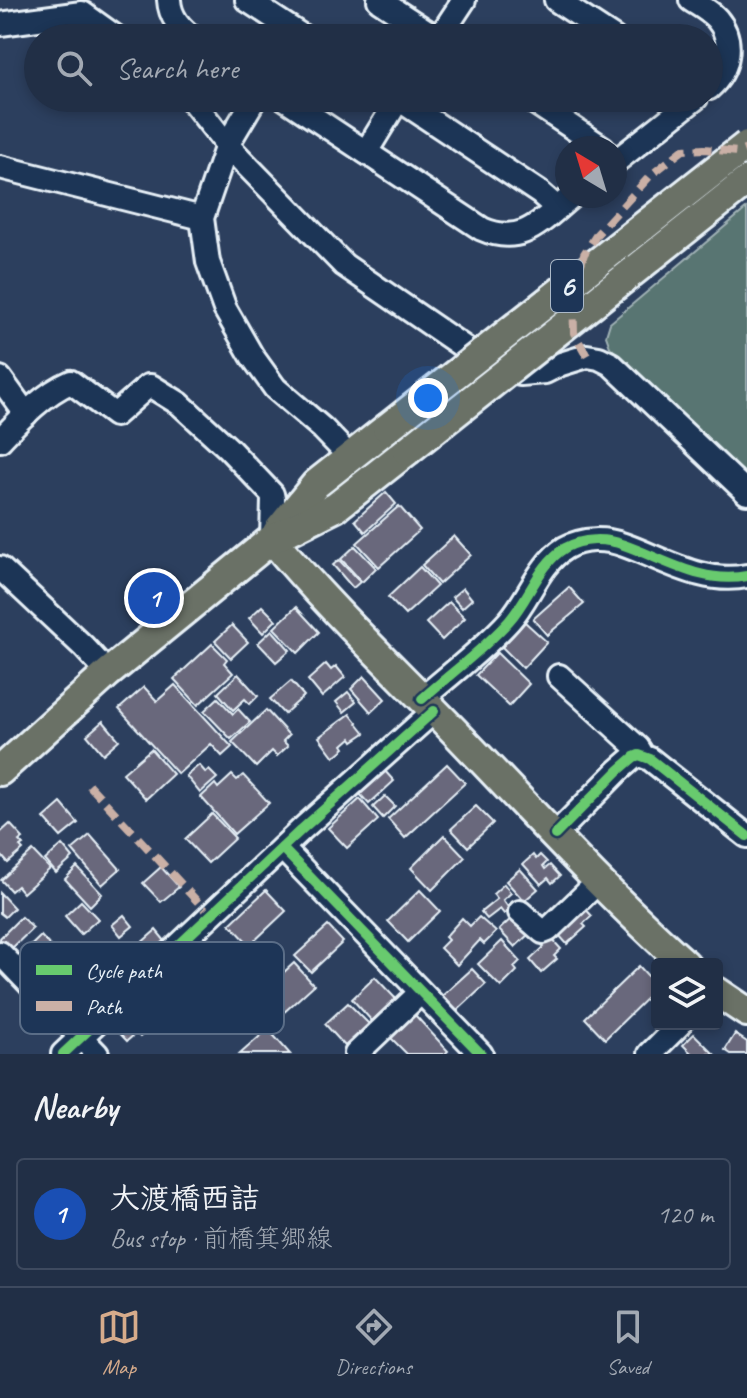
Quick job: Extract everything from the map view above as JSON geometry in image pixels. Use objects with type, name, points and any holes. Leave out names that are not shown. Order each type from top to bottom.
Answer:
[{"type":"main road","name":"6","points":[[0,771],[108,673],[272,539],[316,484],[747,145]]},
{"type":"main road","name":"6","points":[[272,539],[336,507],[747,181]]},
{"type":"main road","points":[[272,539],[428,705],[678,958]]},
{"type":"main road","points":[[723,996],[747,1012]]},
{"type":"street","points":[[169,0],[177,24]]},
{"type":"street","points":[[247,0],[284,24]]},
{"type":"street","points":[[379,0],[416,24]]},
{"type":"street","points":[[448,24],[464,0]]},
{"type":"street","points":[[556,0],[580,24]]},
{"type":"street","points":[[691,0],[721,24]]},
{"type":"street","points":[[0,24],[85,7],[103,24]]},
{"type":"street","points":[[723,28],[728,49],[723,71]]},
{"type":"street","points":[[201,112],[227,145],[344,265],[487,363],[520,374],[545,372],[587,356],[611,364],[747,493]]},
{"type":"street","points":[[247,112],[227,145],[202,218],[208,262],[225,309],[275,388],[350,457]]},
{"type":"street","points":[[305,112],[491,233],[517,235],[533,227],[557,208]]},
{"type":"street","points":[[366,152],[390,112]]},
{"type":"street","points":[[419,112],[540,193],[555,199]]},
{"type":"street","points":[[551,112],[584,136]]},
{"type":"street","points":[[627,147],[676,112]]},
{"type":"street","points":[[0,167],[202,218]]},
{"type":"street","points":[[0,378],[26,414]]},
{"type":"street","points":[[0,440],[26,414],[71,382],[115,415],[151,386],[180,404],[272,494],[272,539]]},
{"type":"street","points":[[190,942],[500,630],[519,608],[551,560],[562,550],[577,543],[610,540],[699,574],[735,579],[747,576]]},
{"type":"street","points":[[0,568],[108,673]]},
{"type":"street","points":[[559,676],[638,748],[639,755]]},
{"type":"street","points":[[555,835],[619,770],[639,755],[650,759],[747,836]]},
{"type":"street","points":[[282,848],[481,1054]]},
{"type":"street","points":[[520,912],[543,932],[599,881]]},
{"type":"street","points":[[0,953],[20,974]]},
{"type":"street","points":[[356,1054],[420,993]]},
{"type":"street","points":[[650,1054],[674,1030]]},
{"type":"street","points":[[63,1054],[89,1046]]},
{"type":"green space","points":[[747,208],[747,478],[610,347],[606,336],[610,323]]},
{"type":"building","points":[[386,492],[396,504],[365,532],[355,520]]},
{"type":"building","points":[[399,506],[420,530],[379,567],[357,543]]},
{"type":"building","points":[[454,536],[471,555],[439,584],[422,565]]},
{"type":"building","points":[[355,546],[376,568],[362,582],[341,559]]},
{"type":"building","points":[[339,560],[360,582],[353,588],[333,565]]},
{"type":"building","points":[[420,567],[437,586],[405,615],[388,597]]},
{"type":"building","points":[[569,587],[584,604],[547,635],[533,619]]},
{"type":"building","points":[[463,588],[472,599],[462,608],[452,597]]},
{"type":"building","points":[[449,602],[465,618],[442,640],[426,623]]},
{"type":"building","points":[[262,606],[276,620],[263,633],[249,618]]},
{"type":"building","points":[[296,607],[319,632],[298,653],[274,628]]},
{"type":"building","points":[[525,622],[547,642],[523,668],[502,647]]},
{"type":"building","points":[[232,625],[248,642],[231,658],[215,641]]},
{"type":"building","points":[[272,630],[290,650],[276,662],[258,643]]},
{"type":"building","points":[[212,644],[227,659],[224,663],[233,673],[198,705],[174,679]]},
{"type":"building","points":[[497,653],[529,684],[509,706],[476,675]]},
{"type":"building","points":[[326,664],[331,670],[336,666],[345,677],[322,697],[308,680]]},
{"type":"building","points":[[238,674],[258,696],[250,704],[245,699],[233,710],[218,693]]},
{"type":"building","points":[[364,676],[385,699],[371,712],[351,689]]},
{"type":"building","points":[[291,681],[304,696],[284,714],[270,699]]},
{"type":"building","points":[[175,685],[232,747],[222,756],[211,744],[178,774],[119,709],[144,687],[157,701]]},
{"type":"building","points":[[348,692],[356,702],[344,712],[336,702]]},
{"type":"building","points":[[218,698],[233,714],[238,709],[250,722],[231,739],[204,711]]},
{"type":"building","points":[[266,710],[289,735],[283,741],[288,746],[277,756],[272,751],[256,767],[232,742]]},
{"type":"building","points":[[350,714],[365,733],[353,741],[351,738],[334,757],[319,737]]},
{"type":"building","points":[[103,721],[119,740],[103,754],[87,735]]},
{"type":"building","points":[[151,749],[173,774],[146,799],[123,773]]},
{"type":"building","points":[[447,764],[465,783],[405,838],[388,819]]},
{"type":"building","points":[[199,765],[217,778],[200,793],[186,776]]},
{"type":"building","points":[[384,770],[394,781],[369,804],[359,793]]},
{"type":"building","points":[[232,775],[237,780],[243,775],[269,803],[234,834],[201,797],[215,784],[218,788]]},
{"type":"building","points":[[385,796],[395,806],[383,818],[373,807]]},
{"type":"building","points":[[360,799],[378,820],[347,848],[328,828]]},
{"type":"building","points":[[61,803],[78,823],[61,837],[44,818]]},
{"type":"building","points":[[476,806],[493,823],[468,847],[451,829]]},
{"type":"building","points":[[212,814],[235,838],[208,863],[185,839]]},
{"type":"building","points":[[10,824],[23,838],[19,841],[23,850],[8,863],[0,854],[0,833]]},
{"type":"building","points":[[90,835],[120,869],[102,885],[72,850]]},
{"type":"building","points":[[444,835],[465,857],[432,890],[411,868]]},
{"type":"building","points":[[62,845],[73,858],[56,873],[45,860]]},
{"type":"building","points":[[33,851],[50,869],[23,893],[17,886],[11,891],[1,880]]},
{"type":"building","points":[[533,855],[536,859],[540,855],[547,862],[543,866],[545,869],[550,865],[560,876],[552,883],[548,878],[541,884],[523,864]]},
{"type":"building","points":[[77,867],[102,894],[90,906],[65,879]]},
{"type":"building","points":[[161,867],[179,887],[161,902],[143,883]]},
{"type":"building","points":[[520,869],[538,889],[524,901],[506,881]]},
{"type":"building","points":[[504,884],[511,893],[503,900],[510,910],[504,914],[500,909],[487,919],[481,912],[497,899],[493,894]]},
{"type":"building","points":[[266,890],[286,911],[253,942],[247,942],[230,924]]},
{"type":"building","points":[[420,890],[440,911],[408,942],[388,921]]},
{"type":"building","points":[[0,893],[14,908],[5,917],[0,913]]},
{"type":"building","points":[[81,901],[98,919],[81,934],[65,916]]},
{"type":"building","points":[[583,906],[592,916],[583,924],[586,927],[567,944],[558,934]]},
{"type":"building","points":[[124,915],[133,926],[121,936],[112,925]]},
{"type":"building","points":[[514,916],[530,933],[515,947],[499,930]]},
{"type":"building","points":[[21,917],[33,928],[9,951],[0,938]]},
{"type":"building","points":[[479,917],[496,932],[484,944],[480,940],[457,965],[440,948],[448,940],[445,937],[462,918],[470,926]]},
{"type":"building","points":[[328,926],[343,942],[311,972],[295,956]]},
{"type":"building","points":[[156,930],[165,941],[164,942],[142,942]]},
{"type":"building","points":[[550,937],[561,949],[554,956],[557,959],[541,973],[530,960]]},
{"type":"building","points":[[502,941],[520,961],[514,967],[517,971],[501,987],[478,964]]},
{"type":"building","points":[[294,963],[314,985],[284,1012],[284,972]]},
{"type":"building","points":[[639,966],[651,979],[651,994],[605,1039],[585,1018]]},
{"type":"building","points":[[472,969],[486,984],[457,1011],[442,996]]},
{"type":"building","points":[[375,977],[396,999],[372,1021],[352,999]]},
{"type":"building","points":[[348,1003],[369,1024],[345,1046],[325,1024]]},
{"type":"building","points":[[415,1015],[448,1051],[445,1054],[407,1054],[391,1038]]},
{"type":"building","points":[[120,1034],[135,1034],[127,1041]]},
{"type":"building","points":[[262,1034],[272,1034],[290,1054],[240,1054]]},
{"type":"building","points":[[694,1034],[714,1054],[692,1054],[683,1045]]},
{"type":"building","points":[[735,1034],[747,1042],[747,1054],[731,1054],[725,1050]]},
{"type":"marked path","points":[[587,356],[574,333],[573,292],[584,254],[597,234],[651,175],[683,150],[739,152],[747,149]]},
{"type":"marked path","points":[[89,785],[210,915]]},
{"type":"cycle path","points":[[422,699],[499,632],[548,563],[572,545],[594,540],[609,541],[699,574],[731,578],[747,576]]},
{"type":"cycle path","points":[[182,942],[434,711]]},
{"type":"cycle path","points":[[555,835],[619,770],[639,755],[650,759],[747,836]]},
{"type":"cycle path","points":[[282,848],[481,1054]]},
{"type":"cycle path","points":[[63,1054],[84,1034]]},
{"type":"place","name":"大渡橋西詰","points":[[154,598]]}]
